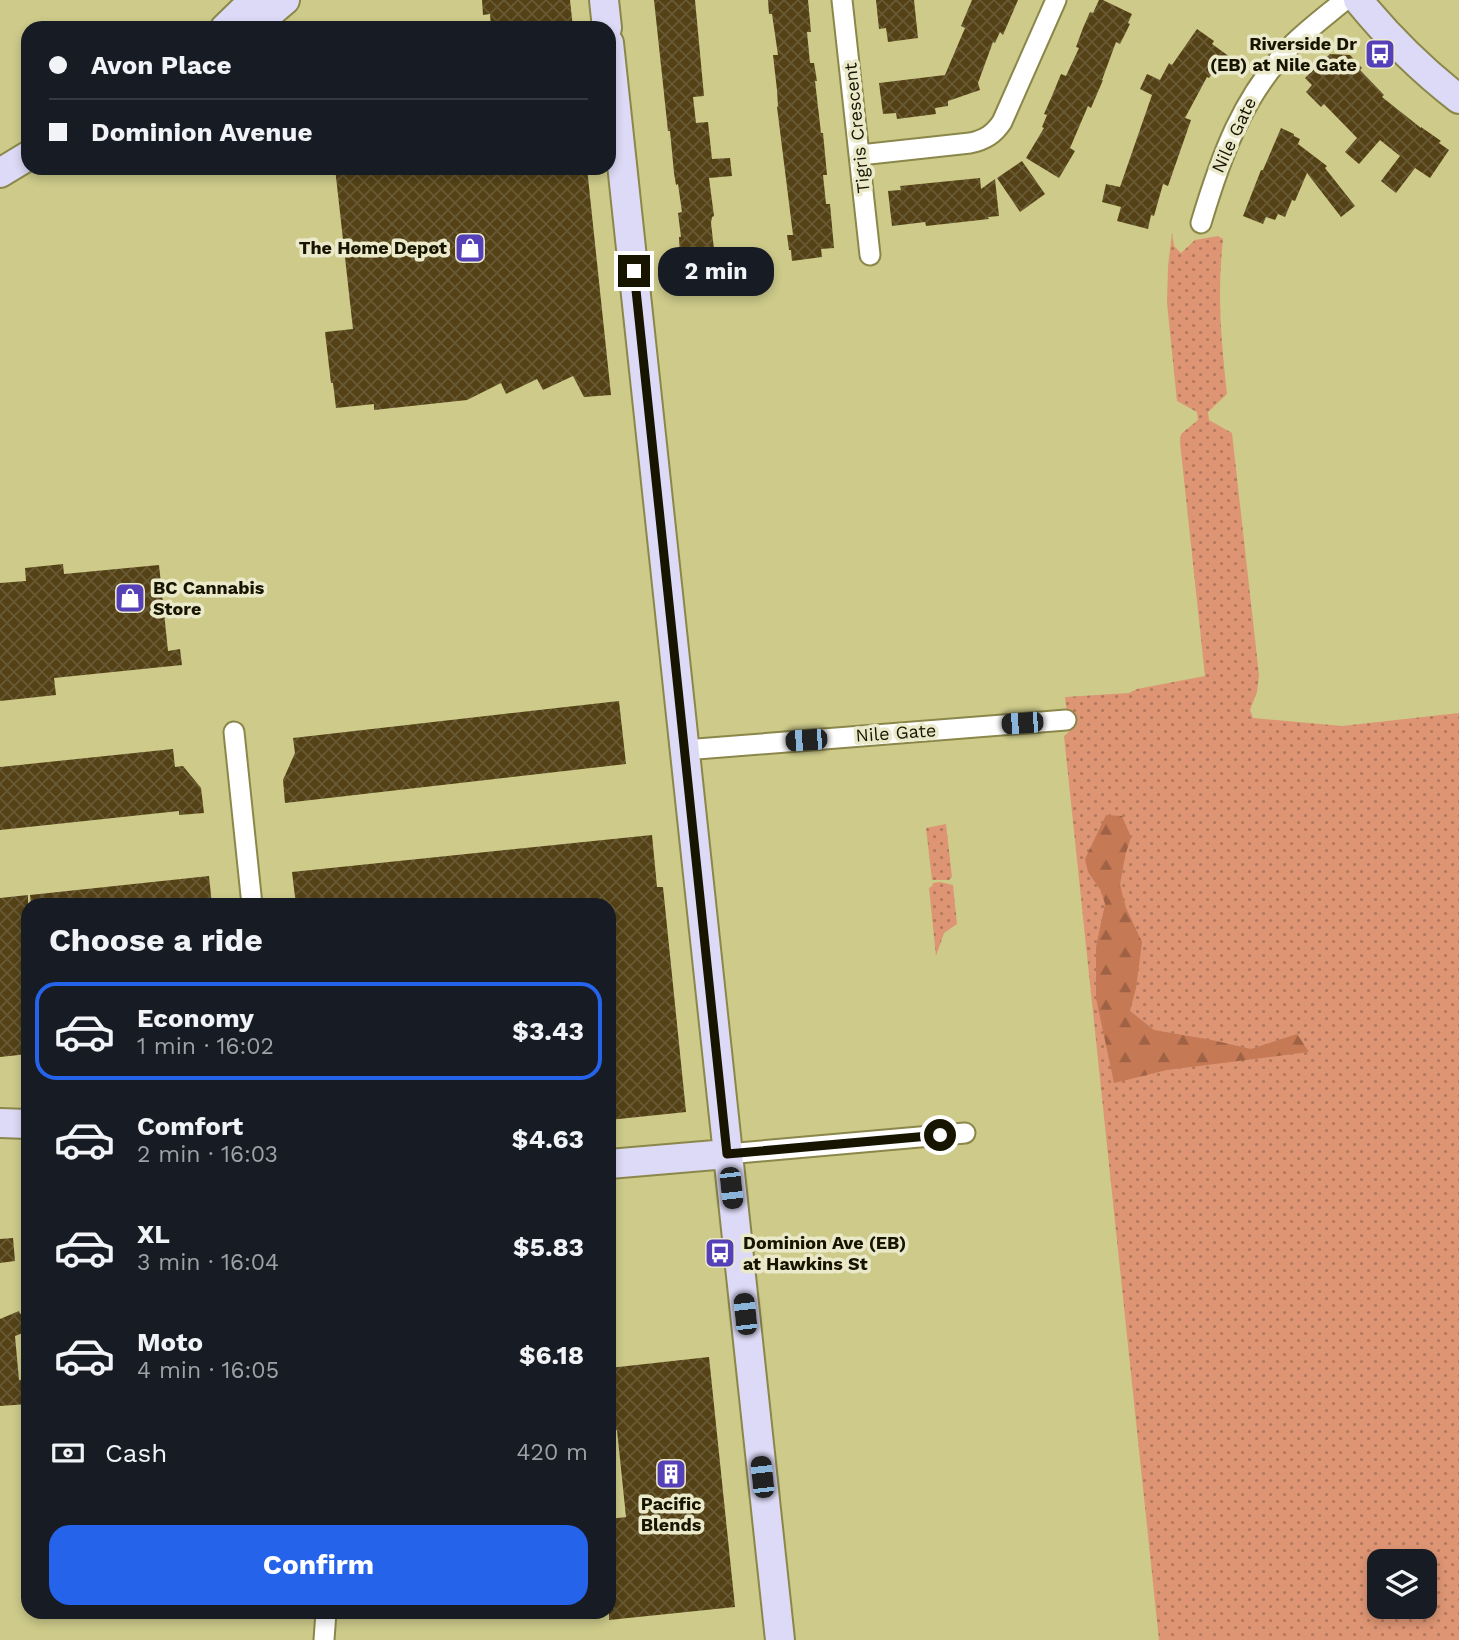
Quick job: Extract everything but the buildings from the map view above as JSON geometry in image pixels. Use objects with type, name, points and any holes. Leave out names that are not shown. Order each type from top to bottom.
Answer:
[{"type":"main road","points":[[241,21],[285,0]]},
{"type":"main road","points":[[604,0],[606,21]]},
{"type":"main road","points":[[1358,0],[1400,49],[1459,99]]},
{"type":"main road","points":[[616,109],[780,1640]]},
{"type":"main road","points":[[0,173],[21,160]]},
{"type":"main road","points":[[0,1124],[21,1124]]},
{"type":"main road","points":[[616,1163],[727,1154]]},
{"type":"street","name":"Tigris Crescent","points":[[842,0],[870,255]]},
{"type":"street","points":[[860,155],[970,144],[993,134],[1002,122],[1056,0]]},
{"type":"street","name":"Nile Gate","points":[[1201,223],[1229,140],[1252,96],[1294,43],[1345,0]]},
{"type":"street","name":"Nile Gate","points":[[684,750],[1066,720]]},
{"type":"street","points":[[234,732],[251,898]]},
{"type":"street","points":[[727,1154],[965,1133]]},
{"type":"street","points":[[324,1640],[326,1619]]},
{"type":"shaded area","points":[[1172,233],[1174,246],[1181,253],[1195,240],[1218,236],[1223,239],[1220,317],[1227,394],[1208,412],[1209,420],[1232,433],[1259,675],[1257,692],[1250,710],[1253,718],[1342,726],[1459,713],[1459,1640],[1159,1640],[1064,736],[1069,732],[1065,697],[1129,693],[1137,689],[1205,676],[1180,442],[1181,434],[1198,420],[1197,412],[1177,401],[1167,303]]},
{"type":"shaded area","points":[[946,824],[952,877],[949,880],[932,880],[926,828]]},
{"type":"shaded area","points":[[933,883],[953,885],[957,924],[944,933],[936,956],[929,888]]},
{"type":"green space","points":[[1106,815],[1122,816],[1131,837],[1120,885],[1126,908],[1142,942],[1130,1011],[1154,1030],[1251,1049],[1297,1034],[1309,1052],[1167,1070],[1114,1083],[1096,998],[1096,947],[1105,904],[1101,891],[1088,872],[1085,859]]},
{"type":"place","name":"Riverside Dr (EB) at Nile Gate","points":[[1380,54]]},
{"type":"place","name":"The Home Depot","points":[[470,248]]},
{"type":"place","name":"BC Cannabis Store","points":[[130,598]]},
{"type":"place","name":"Dominion Ave (EB) at Hawkins St","points":[[720,1253]]},
{"type":"place","name":"Pacific Blends","points":[[671,1474]]},
{"type":"route","points":[[634,271],[727,1154],[940,1135]]}]
